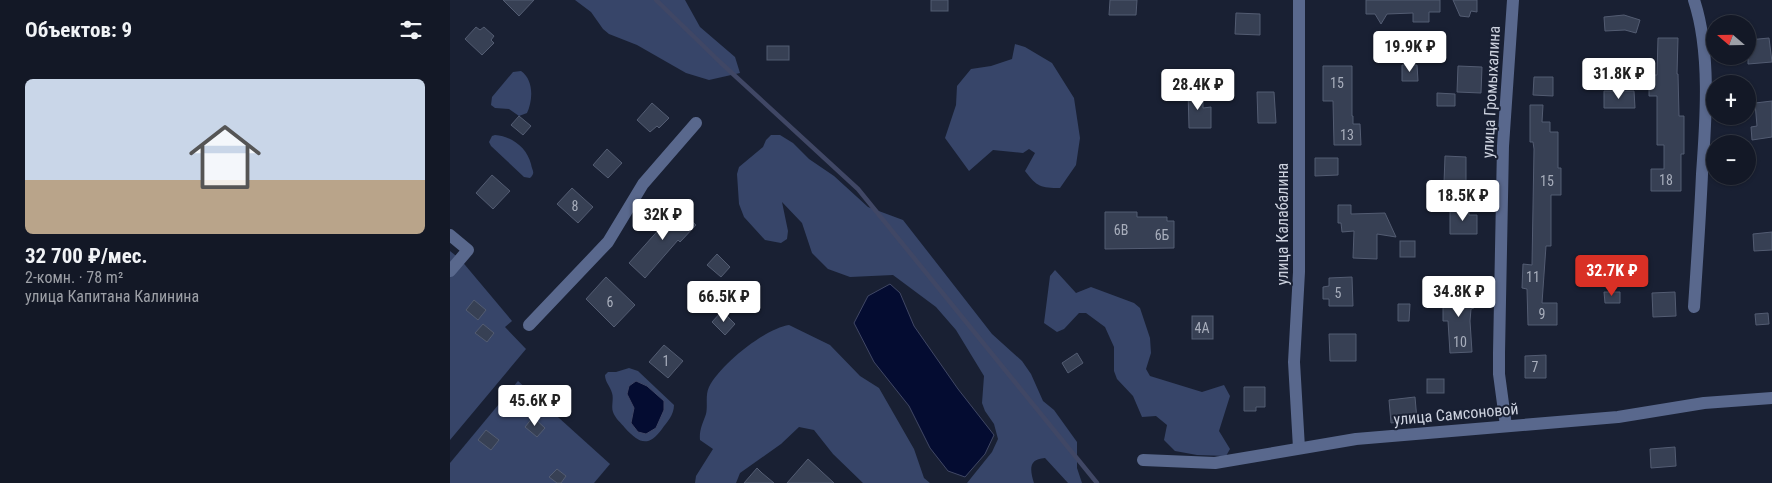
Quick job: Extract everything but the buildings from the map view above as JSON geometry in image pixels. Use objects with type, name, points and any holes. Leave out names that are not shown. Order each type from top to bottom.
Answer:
[{"type":"street","name":"улица Калабалина","points":[[1299,0],[1299,272],[1294,362],[1299,448]]},
{"type":"street","name":"улица Громыхалина","points":[[1506,426],[1499,374],[1503,146],[1513,0]]},
{"type":"street","points":[[1694,0],[1701,23],[1706,82],[1706,118],[1694,307]]},
{"type":"street","points":[[529,325],[608,242],[643,184],[696,123]]},
{"type":"street","points":[[450,235],[468,250],[450,271]]},
{"type":"street","name":"улица Самсоновой","points":[[1143,460],[1215,463],[1356,439],[1618,417],[1704,403],[1772,398]]},
{"type":"shaded area","points":[[575,0],[685,0],[700,27],[735,57],[740,73],[709,80],[686,73],[637,45],[609,34],[591,12]]},
{"type":"shaded area","points":[[1015,44],[1025,47],[1052,63],[1074,98],[1080,138],[1076,165],[1060,188],[1040,186],[1025,171],[1035,153],[1029,149],[1023,153],[993,150],[969,171],[945,138],[956,105],[957,86],[971,69],[991,66],[1012,59]]},
{"type":"shaded area","points":[[521,71],[528,80],[531,90],[527,113],[519,116],[509,109],[495,108],[491,105],[492,97],[513,72]]},
{"type":"shaded area","points":[[495,135],[513,140],[522,148],[529,158],[533,171],[530,178],[524,177],[491,146],[489,142],[492,136]]},
{"type":"shaded area","points":[[771,135],[780,135],[793,143],[809,159],[834,176],[868,207],[903,220],[992,334],[1022,361],[1031,374],[1043,401],[1054,410],[1077,442],[1077,468],[1082,483],[1068,483],[1045,458],[1036,460],[1033,463],[1031,470],[1034,483],[967,483],[992,452],[998,439],[994,424],[982,403],[984,376],[956,330],[936,307],[893,275],[850,277],[828,269],[812,253],[802,223],[782,202],[788,231],[787,239],[781,243],[765,240],[744,217],[739,204],[737,174],[739,167],[763,147]]},
{"type":"shaded area","points":[[450,251],[460,259],[512,321],[505,327],[526,349],[450,440]]},
{"type":"shaded area","points":[[1055,270],[1076,293],[1091,287],[1134,303],[1140,308],[1150,338],[1151,353],[1146,369],[1150,376],[1202,392],[1224,385],[1230,396],[1219,431],[1230,449],[1226,456],[1197,455],[1175,451],[1164,440],[1167,425],[1156,416],[1142,417],[1133,396],[1117,379],[1114,371],[1114,347],[1105,327],[1086,313],[1079,313],[1064,329],[1057,332],[1044,323],[1050,276]]},
{"type":"shaded area","points":[[890,284],[900,293],[914,326],[958,389],[994,435],[985,454],[965,477],[948,471],[930,448],[909,406],[874,362],[854,323],[868,296]]},
{"type":"shaded area","points":[[789,325],[830,345],[860,376],[879,388],[914,449],[924,478],[930,483],[863,483],[833,454],[814,430],[799,427],[781,444],[740,473],[736,483],[695,483],[696,476],[713,449],[700,440],[707,411],[709,387],[723,369],[744,349],[767,333]]},
{"type":"shaded area","points":[[629,368],[638,371],[674,405],[673,412],[668,421],[657,435],[648,441],[639,440],[635,437],[625,428],[613,412],[613,395],[605,375],[608,372]]},
{"type":"shaded area","points":[[518,381],[610,464],[594,483],[450,483],[450,463]]},
{"type":"shaded area","points":[[636,381],[647,386],[664,401],[664,410],[656,428],[646,434],[638,432],[631,423],[634,408],[627,394],[629,386]]},
{"type":"waterway","points":[[656,0],[721,63],[858,189],[1097,483]]}]
